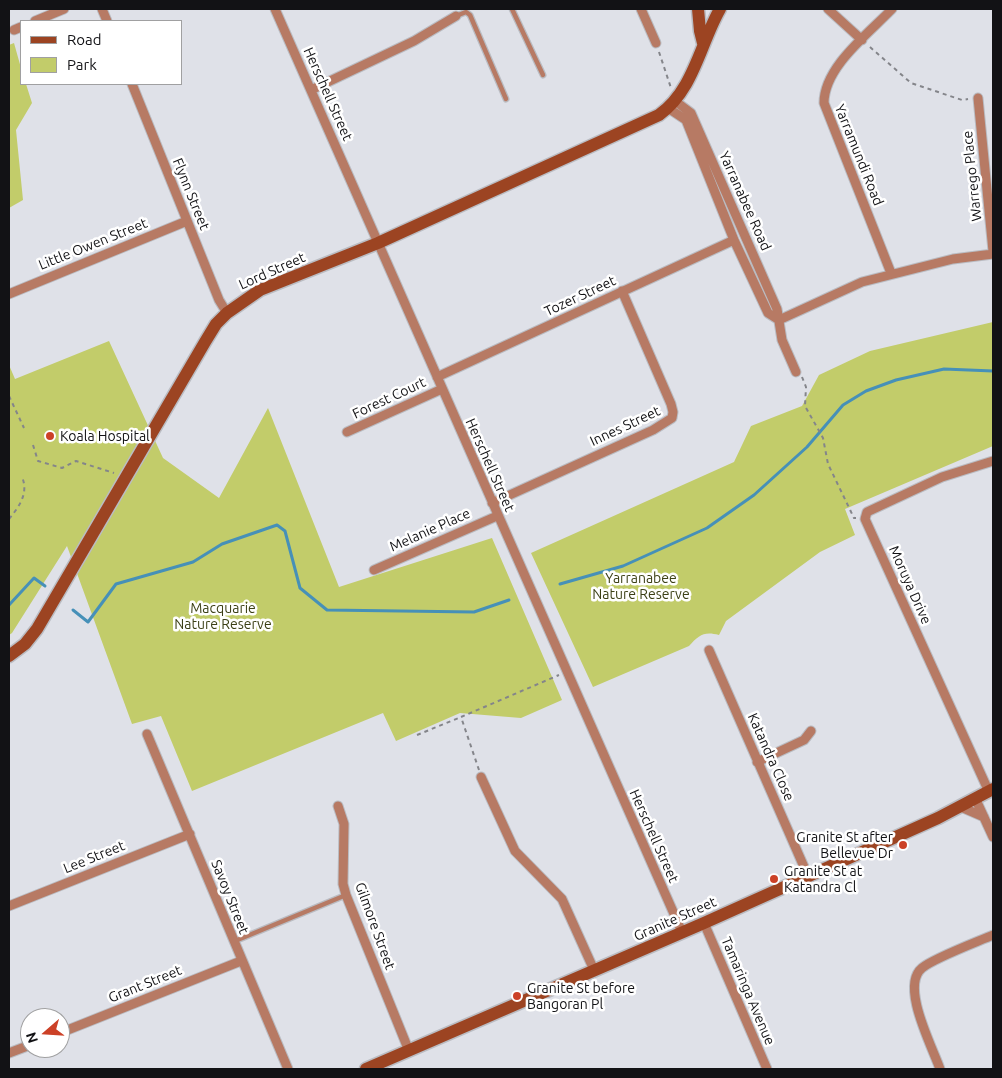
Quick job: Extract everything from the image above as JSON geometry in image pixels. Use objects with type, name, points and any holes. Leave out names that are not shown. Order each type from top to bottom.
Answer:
[{"type":"main road","points":[[698,9],[703,43]]},
{"type":"main road","points":[[672,104],[688,81],[703,43],[720,9]]},
{"type":"main road","name":"Lord Street","points":[[9,656],[25,644],[37,629],[205,342],[216,324],[227,313],[260,290],[378,243],[636,127],[672,104]]},
{"type":"main road","name":"Granite Street","points":[[366,1069],[704,923],[962,807],[991,791]]},
{"type":"street","points":[[37,20],[64,9]]},
{"type":"street","name":"Herschell Street","points":[[275,9],[682,932]]},
{"type":"street","points":[[641,9],[656,42]]},
{"type":"street","points":[[828,9],[862,40]]},
{"type":"street","name":"Yarramundi Road","points":[[891,273],[824,103],[824,92],[833,72],[892,9]]},
{"type":"street","points":[[311,90],[414,41],[456,16]]},
{"type":"street","name":"Flynn Street","points":[[132,85],[219,300],[227,313]]},
{"type":"street","name":"Warrego Place","points":[[978,98],[993,252]]},
{"type":"street","name":"Yarranabee Road","points":[[672,104],[686,120],[734,240],[768,313],[780,320]]},
{"type":"street","name":"Yarranabee Road","points":[[672,104],[691,113],[778,308],[782,340],[796,372]]},
{"type":"street","name":"Little Owen Street","points":[[9,294],[187,221]]},
{"type":"street","name":"Tozer Street","points":[[437,377],[734,240]]},
{"type":"street","points":[[780,320],[862,282],[891,273],[993,252]]},
{"type":"street","name":"Innes Street","points":[[492,503],[653,430],[672,418],[671,404],[622,291]]},
{"type":"street","name":"Forest Court","points":[[347,432],[442,388]]},
{"type":"street","points":[[867,512],[942,477],[993,461]]},
{"type":"street","name":"Moruya Drive","points":[[867,512],[865,519],[991,791]]},
{"type":"street","name":"Melanie Place","points":[[374,570],[497,516]]},
{"type":"street","name":"Katandra Close","points":[[709,650],[808,876]]},
{"type":"street","points":[[757,762],[804,740],[811,731]]},
{"type":"street","name":"Savoy Street","points":[[147,734],[288,1069]]},
{"type":"street","points":[[481,777],[515,851],[562,899],[594,970]]},
{"type":"street","points":[[976,800],[993,837]]},
{"type":"street","name":"Gilmore Street","points":[[338,806],[344,824],[344,884],[346,895],[409,1050]]},
{"type":"street","points":[[962,807],[984,817]]},
{"type":"street","name":"Lee Street","points":[[9,906],[190,834]]},
{"type":"street","name":"Tamaringa Avenue","points":[[704,923],[767,1069]]},
{"type":"street","points":[[940,1069],[914,997],[914,978],[923,967],[993,935]]},
{"type":"street","name":"Grant Street","points":[[70,1029],[241,961]]},
{"type":"lane","points":[[512,9],[543,75]]},
{"type":"lane","points":[[456,16],[466,12],[470,15],[506,100]]},
{"type":"lane","points":[[233,941],[346,895]]},
{"type":"path","points":[[862,40],[911,83],[962,100],[978,98]]},
{"type":"path","points":[[656,42],[672,104]]},
{"type":"path","points":[[796,372],[805,382],[805,404],[823,438],[828,464],[854,518],[867,512]]},
{"type":"path","points":[[9,396],[24,428]]},
{"type":"path","points":[[32,445],[38,461],[62,468],[76,461],[126,477]]},
{"type":"path","points":[[9,519],[21,505],[25,484],[22,477]]},
{"type":"path","points":[[417,735],[566,672]]},
{"type":"path","points":[[461,717],[481,777]]},
{"type":"green space","points":[[14,43],[20,64],[20,85],[26,85],[32,103],[16,130],[23,200],[9,208],[9,45]]},
{"type":"green space","name":"Yarranabee Nature Reserve","points":[[993,322],[993,446],[845,509],[855,535],[820,552],[726,621],[719,635],[709,633],[702,635],[689,646],[593,687],[531,553],[734,462],[751,426],[802,406],[819,375],[870,351]]},
{"type":"green space","name":"Macquarie Nature Reserve","points":[[109,341],[163,458],[219,498],[268,408],[339,587],[492,538],[562,700],[521,718],[460,713],[396,741],[383,713],[192,791],[161,716],[132,724],[67,546],[9,635],[9,365],[15,379]]},
{"type":"waterway","points":[[560,584],[623,566],[707,528],[754,495],[807,447],[843,405],[866,391],[896,380],[944,369],[993,371]]},
{"type":"waterway","points":[[73,610],[88,622],[116,584],[193,562],[222,544],[277,525],[285,531],[300,588],[327,610],[474,612],[509,600]]},
{"type":"waterway","points":[[9,605],[34,578],[45,586]]},
{"type":"place","name":"Koala Hospital","points":[[50,436]]},
{"type":"place","name":"Granite St after Bellevue Dr","points":[[903,845]]},
{"type":"place","name":"Granite St at Katandra Cl","points":[[774,879]]},
{"type":"place","name":"Granite St before Bangoran Pl","points":[[517,996]]}]
